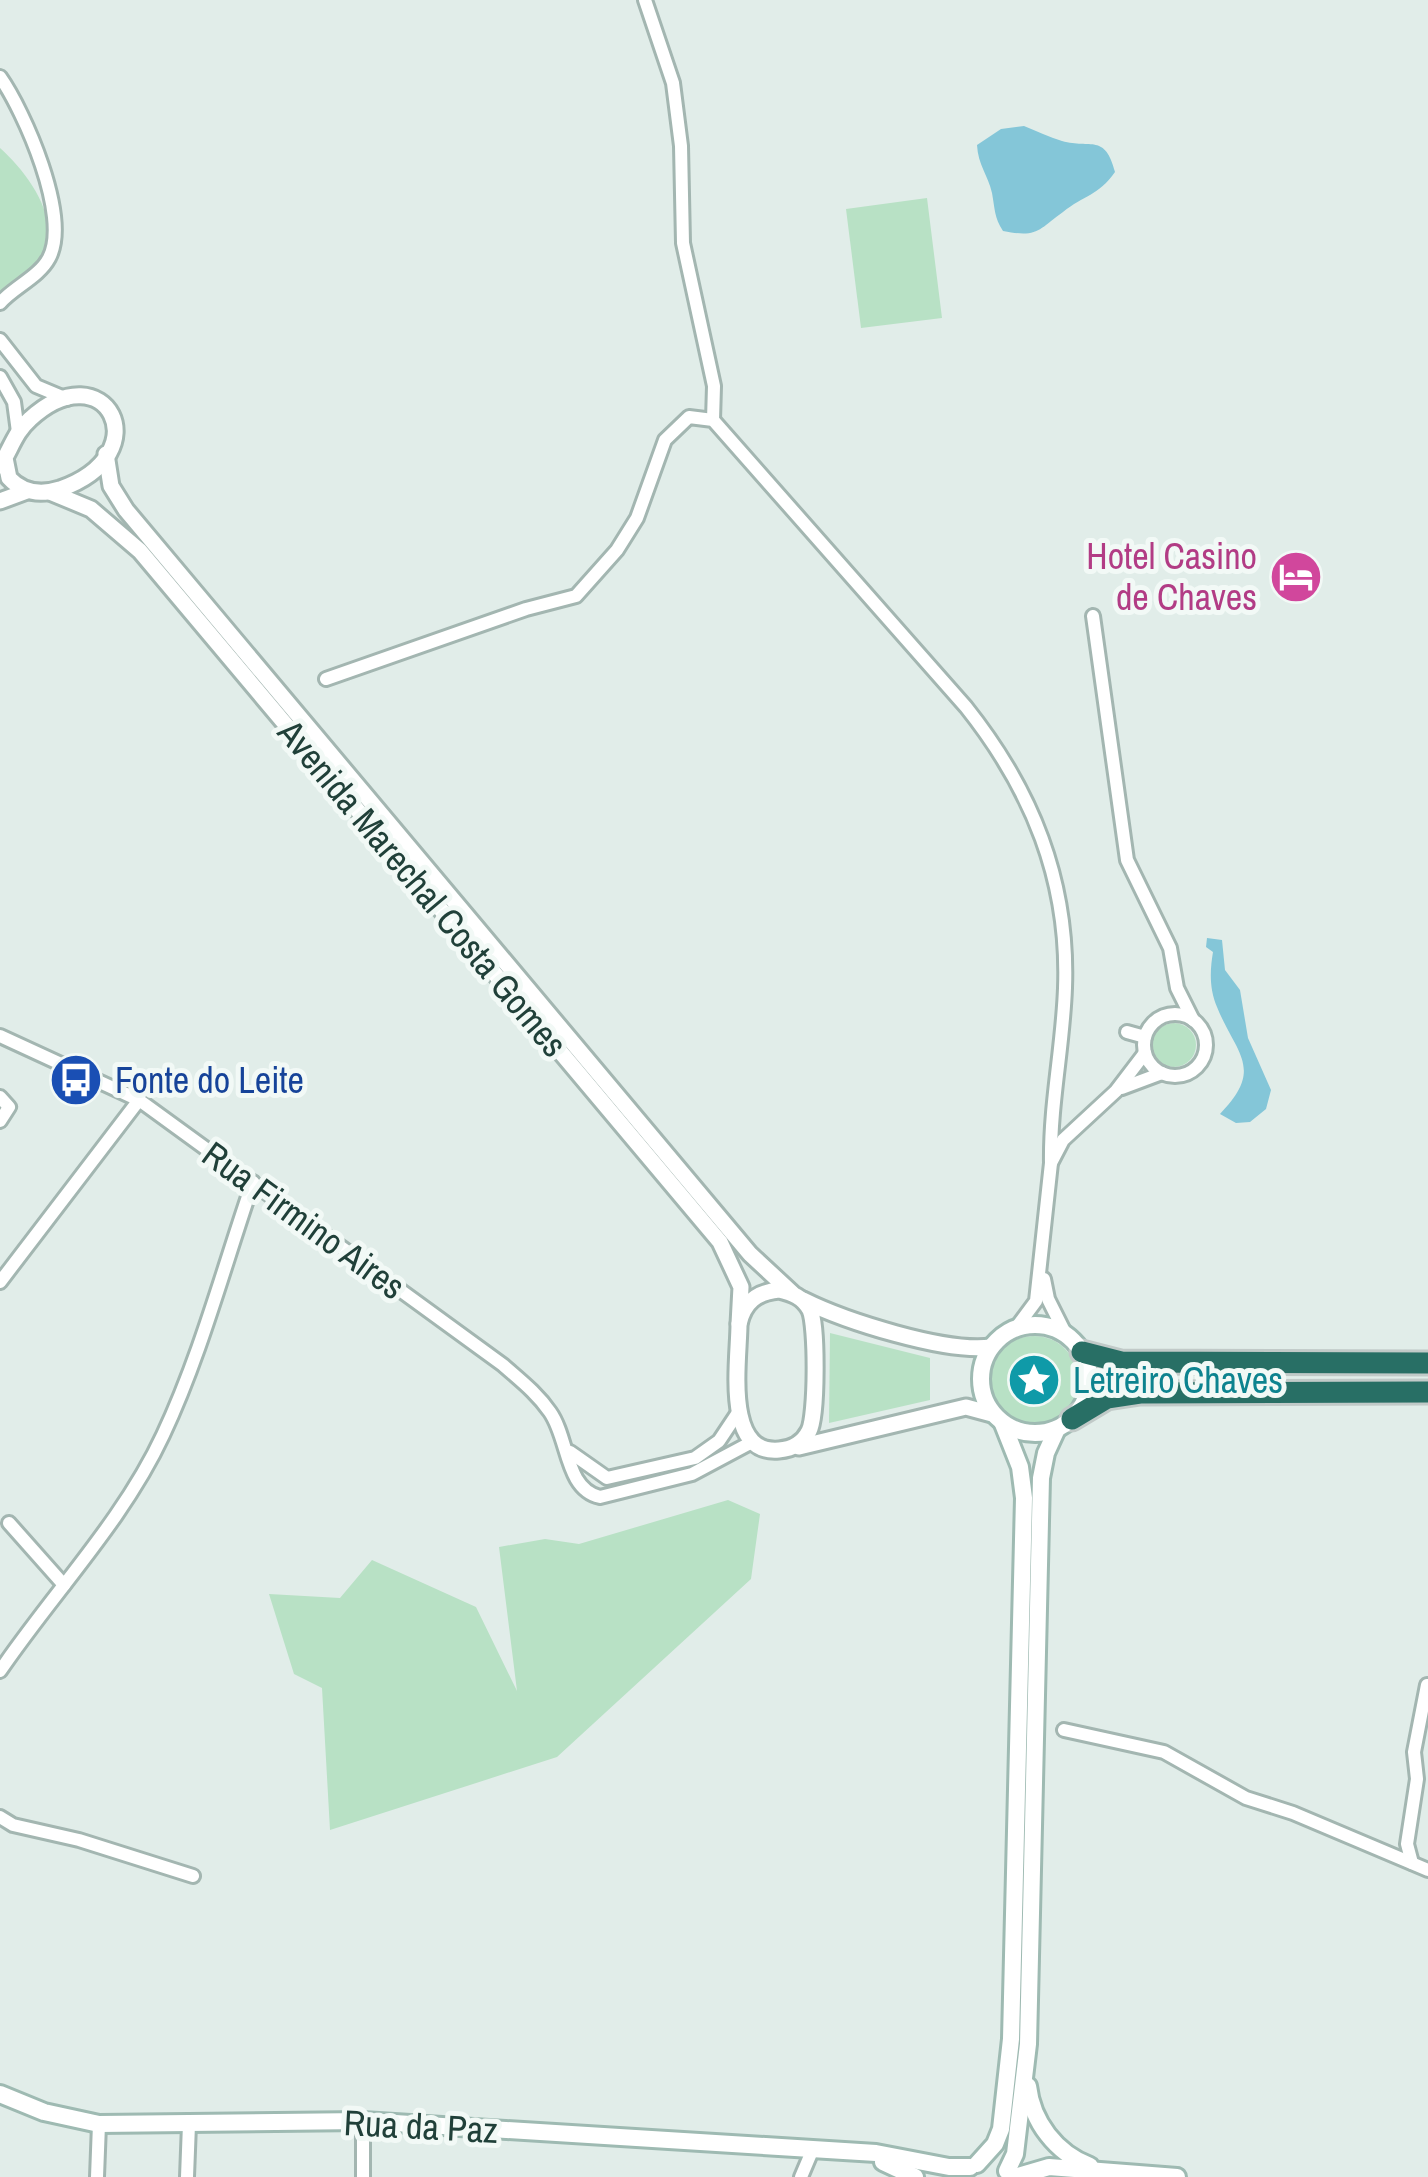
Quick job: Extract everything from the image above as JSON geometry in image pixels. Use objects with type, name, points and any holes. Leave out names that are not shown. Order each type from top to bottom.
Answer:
[{"type":"highway","points":[[1082,1352],[1121,1362],[1428,1363]]},
{"type":"highway","points":[[1064,1424],[1106,1398],[1140,1393],[1428,1392]]},
{"type":"main road","points":[[969,2169],[995,2144],[1001,2129],[1011,2039],[1024,1498],[1017,1456],[980,1385],[981,1371],[991,1347],[1016,1328],[1045,1326],[1066,1335],[1082,1352],[1088,1372],[1087,1393],[1046,1453],[1041,1478],[1026,2066],[1012,2175]]},
{"type":"main road","points":[[998,1419],[1036,1434],[1064,1424]]},
{"type":"main road","points":[[1026,2066],[1029,2100],[1048,2136],[1075,2160],[1102,2170]]},
{"type":"main road","name":"Rua da Paz","points":[[0,2094],[44,2112],[99,2124],[363,2121],[847,2153]]},
{"type":"main road","points":[[847,2153],[969,2169],[988,2163],[1012,2175],[1049,2168],[1177,2177]]},
{"type":"main road","points":[[847,2153],[915,2177]]},
{"type":"main road","points":[[1063,2177],[1102,2170]]},
{"type":"street","points":[[645,0],[674,83],[683,243],[714,386],[712,420]]},
{"type":"street","points":[[0,77],[32,135],[54,230],[49,258],[1,306]]},
{"type":"street","points":[[0,340],[37,386],[68,399]]},
{"type":"street","points":[[0,377],[14,402],[18,432]]},
{"type":"street","points":[[0,501],[27,491],[50,492],[83,477],[106,454],[117,428],[112,410],[97,398],[68,399],[32,416],[3,462],[9,478],[27,491]]},
{"type":"street","points":[[326,679],[576,596],[617,550],[637,518],[665,440],[688,417],[712,420],[967,707],[1030,804],[1054,870],[1065,987],[1052,1163],[1036,1301],[1016,1328]]},
{"type":"street","name":"Avenida Marechal Costa Gomes","points":[[106,454],[111,486],[126,510],[750,1254],[797,1296]]},
{"type":"street","name":"Avenida Marechal Costa Gomes","points":[[50,492],[91,509],[140,551],[720,1242],[741,1287],[739,1411]]},
{"type":"street","points":[[1093,616],[1127,860],[1170,948],[1177,988],[1204,1038],[1203,1057],[1192,1070],[1162,1072],[1116,1091]]},
{"type":"street","points":[[1052,1163],[1078,1122],[1116,1091],[1145,1053],[1145,1036],[1177,988]]},
{"type":"street","points":[[1157,1019],[1174,1014],[1193,1020]]},
{"type":"street","points":[[1127,1032],[1145,1036]]},
{"type":"street","name":"Rua Firmino Aires","points":[[1,1037],[139,1100],[532,1389],[559,1426],[575,1480],[591,1495],[600,1497],[692,1474],[752,1442]]},
{"type":"street","points":[[1145,1053],[1162,1072]]},
{"type":"street","points":[[0,1097],[9,1107],[0,1120]]},
{"type":"street","points":[[0,1282],[139,1100]]},
{"type":"street","points":[[0,1671],[64,1585],[162,1437],[198,1348],[253,1182]]},
{"type":"street","points":[[1042,1272],[1048,1299],[1066,1335]]},
{"type":"street","points":[[739,1324],[755,1296],[766,1291],[797,1296],[827,1312],[961,1348],[991,1347]]},
{"type":"street","points":[[790,1449],[802,1442],[813,1421],[813,1319],[797,1296]]},
{"type":"street","points":[[739,1411],[740,1424],[752,1442],[772,1451],[966,1407],[998,1419]]},
{"type":"street","points":[[569,1452],[600,1475],[616,1479],[695,1458],[719,1441],[739,1411]]},
{"type":"street","points":[[9,1523],[64,1585]]},
{"type":"street","points":[[0,1639],[14,1651]]},
{"type":"street","points":[[1412,1862],[1407,1844],[1417,1779],[1414,1753],[1427,1685]]},
{"type":"street","points":[[1064,1730],[1164,1752],[1246,1798],[1428,1870]]},
{"type":"street","points":[[0,1817],[13,1825],[193,1876]]},
{"type":"street","points":[[363,2121],[363,2177]]},
{"type":"street","points":[[97,2177],[99,2124]]},
{"type":"street","points":[[187,2177],[188,2124]]},
{"type":"street","points":[[801,2177],[812,2151]]},
{"type":"green space","points":[[0,148],[41,201],[48,233],[38,264],[0,291]]},
{"type":"green space","points":[[927,198],[942,318],[861,328],[846,209]]},
{"type":"green space","points":[[1174,1023],[1189,1030],[1196,1045],[1189,1060],[1174,1067],[1159,1060],[1152,1045],[1159,1030]]},
{"type":"green space","points":[[830,1333],[930,1358],[930,1400],[829,1423]]},
{"type":"green space","points":[[1034,1336],[1065,1349],[1078,1380],[1065,1411],[1034,1424],[1003,1411],[990,1380],[1003,1349]]},
{"type":"green space","points":[[728,1500],[760,1514],[751,1579],[557,1757],[330,1830],[322,1688],[294,1674],[269,1594],[340,1598],[372,1560],[476,1607],[517,1691],[499,1547],[545,1539],[579,1544]]},
{"type":"water","points":[[1024,126],[1062,141],[1101,147],[1115,172],[1097,191],[1042,228],[1024,234],[1003,231],[1000,226],[977,145],[1001,129]]},
{"type":"water","points":[[1207,938],[1222,940],[1225,970],[1240,990],[1248,1038],[1271,1090],[1266,1109],[1250,1122],[1236,1123],[1220,1114],[1234,1098],[1244,1072],[1214,1000],[1213,952],[1206,947]]},
{"type":"place","name":"Hotel Casino de Chaves","points":[[1296,577]]},
{"type":"place","name":"Fonte do Leite","points":[[76,1080]]},
{"type":"place","name":"Letreiro Chaves","points":[[1034,1380]]}]
